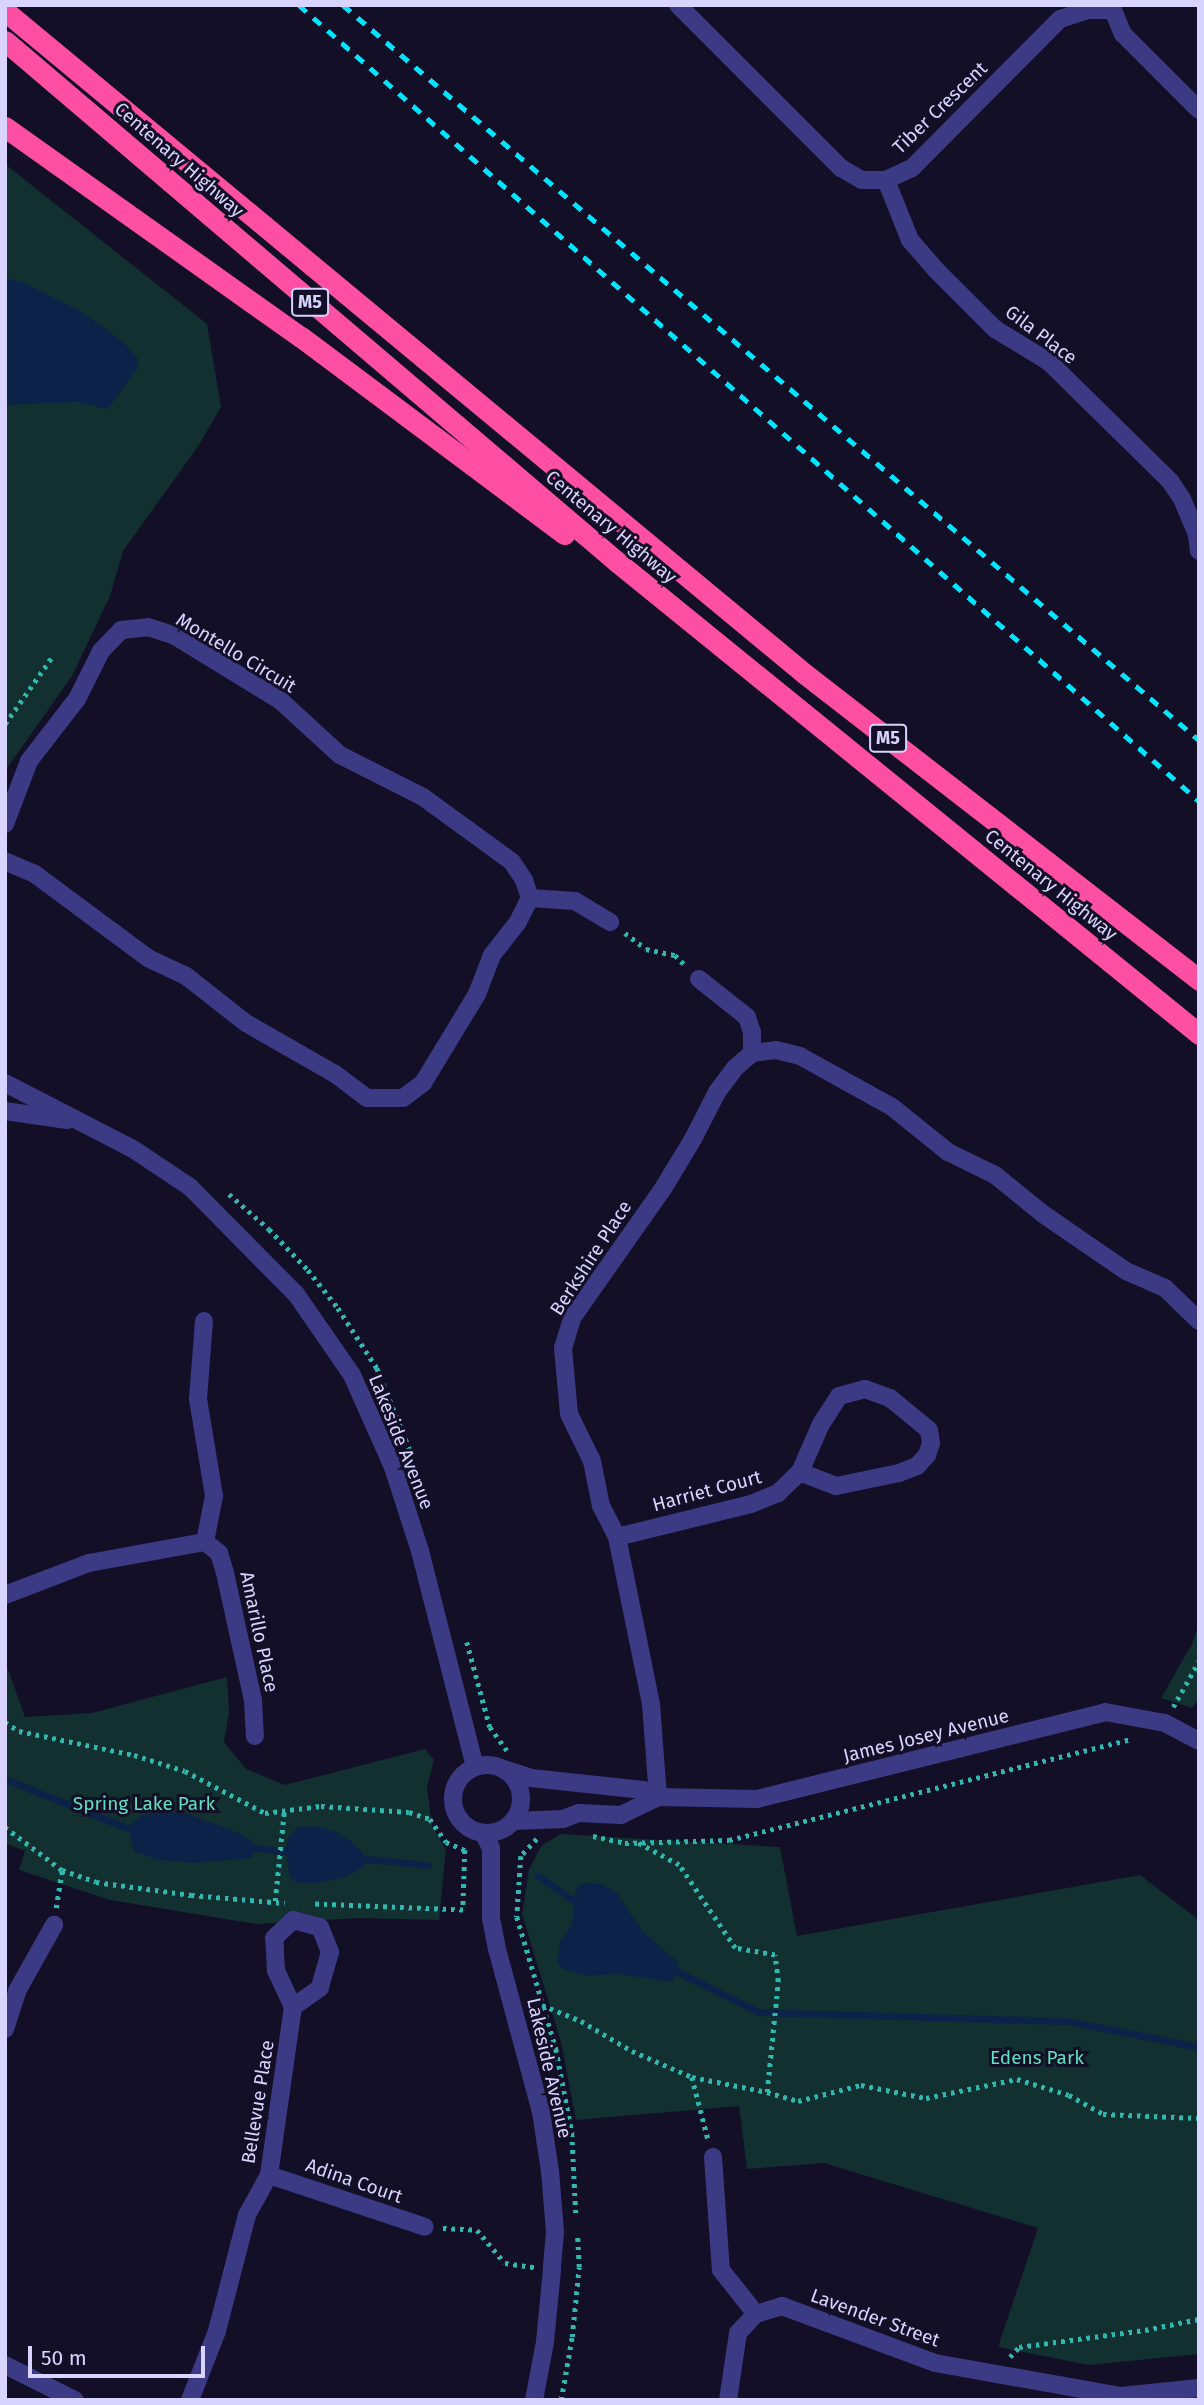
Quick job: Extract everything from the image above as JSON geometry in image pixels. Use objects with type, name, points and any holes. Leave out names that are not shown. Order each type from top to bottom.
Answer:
[{"type":"highway","points":[[20,5],[157,124],[175,152]]},
{"type":"highway","name":"Centenary Highway","points":[[5,11],[806,674],[1199,981]]},
{"type":"highway","name":"Centenary Highway","points":[[5,41],[616,561],[1199,1034]]},
{"type":"highway","points":[[5,127],[301,337],[584,549],[616,561]]},
{"type":"street","name":"Tiber Crescent","points":[[678,5],[841,168],[862,180],[886,180],[912,168],[1060,19],[1087,10],[1111,8]]},
{"type":"street","points":[[1111,8],[1123,34],[1199,110]]},
{"type":"street","name":"Gila Place","points":[[886,180],[910,240],[936,270],[995,329],[1049,362],[1170,481],[1182,499],[1197,535],[1199,551]]},
{"type":"street","name":"Montello Circuit","points":[[5,824],[29,761],[77,699],[101,651],[121,630],[148,627],[175,636],[281,701],[340,755],[424,797],[512,862],[524,880],[530,898]]},
{"type":"street","points":[[5,861],[35,874],[148,958],[186,976],[246,1023],[335,1074],[367,1098],[403,1098],[424,1083],[477,994],[492,955],[518,922],[530,898],[575,901],[610,922]]},
{"type":"street","points":[[699,979],[747,1017],[752,1032],[752,1053],[776,1050],[800,1056],[892,1107],[948,1152],[995,1175],[1043,1214],[1126,1271],[1164,1288],[1199,1321]]},
{"type":"street","name":"Berkshire Place","points":[[658,1797],[651,1704],[617,1536],[601,1506],[592,1461],[569,1414],[563,1348],[572,1318],[664,1187],[717,1092],[734,1068],[752,1053]]},
{"type":"street","name":"Lakeside Avenue","points":[[5,1083],[133,1149],[190,1187],[296,1294],[352,1375],[393,1467],[420,1551],[474,1766]]},
{"type":"street","name":"Lakeside Avenue","points":[[5,1111],[81,1122]]},
{"type":"street","points":[[5,1595],[89,1563],[205,1542],[214,1496],[198,1399],[204,1321]]},
{"type":"street","name":"Harriet Court","points":[[617,1536],[751,1504],[778,1493],[800,1472],[821,1424],[839,1396],[865,1389],[890,1398],[929,1430],[931,1443],[927,1455],[917,1466],[899,1473],[836,1486],[800,1472]]},
{"type":"street","name":"Amarillo Place","points":[[205,1542],[219,1553],[225,1573],[253,1700],[255,1736]]},
{"type":"street","name":"James Josey Avenue","points":[[507,1770],[531,1779],[643,1790],[658,1797],[757,1799],[1105,1712],[1164,1723],[1199,1741]]},
{"type":"street","points":[[497,1765],[507,1770],[519,1787],[521,1798],[513,1821],[501,1830],[483,1833],[462,1823],[452,1803],[457,1781],[474,1766],[497,1765]]},
{"type":"street","name":"James Josey Avenue","points":[[513,1821],[563,1819],[579,1813],[621,1815],[658,1797]]},
{"type":"street","name":"Lakeside Avenue","points":[[483,1833],[491,1848],[491,1918],[497,1949],[543,2124],[555,2232],[545,2342],[534,2400]]},
{"type":"street","points":[[293,1920],[320,1927],[330,1952],[320,1989],[293,2007],[276,1971],[274,1938],[293,1920]]},
{"type":"street","points":[[5,2029],[17,1991],[54,1925]]},
{"type":"street","name":"Bellevue Place","points":[[190,2400],[217,2331],[247,2216],[269,2175],[293,2007]]},
{"type":"street","points":[[713,2157],[721,2270],[756,2314],[738,2333],[728,2400]]},
{"type":"street","name":"Adina Court","points":[[269,2175],[425,2227]]},
{"type":"street","name":"Lavender Street","points":[[756,2314],[782,2306],[934,2363],[1121,2396],[1199,2388]]},
{"type":"street","points":[[5,2365],[75,2400]]},
{"type":"path","points":[[5,724],[52,657]]},
{"type":"path","points":[[610,922],[646,949],[675,955],[699,979]]},
{"type":"path","points":[[1164,1723],[1199,1661]]},
{"type":"path","points":[[5,1723],[19,1731],[134,1755],[185,1771],[265,1813],[321,1806],[409,1812],[430,1819],[446,1842],[465,1850],[463,1910],[304,1904]]},
{"type":"path","points":[[590,1835],[637,1843],[729,1840],[1110,1742],[1141,1739]]},
{"type":"path","points":[[274,1900],[284,1812]]},
{"type":"path","points":[[5,1827],[62,1870],[96,1882],[204,1897],[274,1900],[293,1905]]},
{"type":"path","points":[[548,1834],[539,1837],[520,1856],[517,1917],[556,2049],[572,2133],[579,2267],[572,2337],[561,2400]]},
{"type":"path","points":[[637,1843],[679,1865],[735,1948],[775,1955],[778,1981],[767,2092]]},
{"type":"path","points":[[54,1925],[62,1870]]},
{"type":"path","points":[[542,2005],[581,2021],[632,2051],[692,2077],[798,2101],[861,2085],[926,2098],[1017,2079],[1069,2095],[1102,2114],[1199,2118]]},
{"type":"path","points":[[692,2077],[713,2157]]},
{"type":"path","points":[[425,2227],[477,2230],[505,2263],[552,2270]]},
{"type":"path","points":[[995,2373],[1019,2347],[1145,2330],[1199,2319]]},
{"type":"green space","points":[[5,164],[207,324],[221,407],[199,445],[123,551],[110,596],[72,676],[5,771]]},
{"type":"green space","points":[[1199,1623],[1199,1698],[1192,1708],[1161,1698],[1192,1644]]},
{"type":"green space","name":"Spring Lake Park","points":[[5,1661],[25,1717],[92,1713],[227,1677],[229,1712],[224,1742],[246,1769],[285,1785],[425,1749],[434,1760],[427,1787],[432,1826],[446,1850],[439,1920],[358,1918],[256,1924],[110,1900],[19,1870],[25,1851],[5,1843]]},
{"type":"green space","name":"Edens Park","points":[[561,1834],[780,1847],[797,1936],[1140,1875],[1199,1920],[1199,2354],[1089,2365],[998,2347],[1038,2228],[824,2163],[747,2169],[739,2106],[576,2120],[561,2042],[522,1914],[529,1869],[542,1845]]},
{"type":"water","points":[[5,278],[22,282],[82,312],[123,342],[138,358],[138,367],[108,409],[76,402],[5,405]]},
{"type":"water","points":[[181,1812],[234,1831],[254,1842],[253,1858],[194,1863],[159,1860],[135,1852],[131,1842],[131,1825],[142,1815]]},
{"type":"water","points":[[315,1826],[336,1832],[351,1841],[367,1857],[364,1867],[345,1877],[319,1883],[299,1883],[290,1878],[285,1849],[289,1837],[298,1827]]},
{"type":"water","points":[[587,1883],[601,1884],[616,1892],[642,1931],[679,1963],[673,1982],[618,1974],[585,1976],[563,1969],[557,1963],[560,1942],[572,1924],[574,1895],[578,1886]]},
{"type":"waterway","points":[[5,1779],[139,1833]]},
{"type":"waterway","points":[[244,1847],[295,1852]]},
{"type":"waterway","points":[[359,1858],[428,1865]]},
{"type":"waterway","points":[[538,1876],[580,1905]]},
{"type":"waterway","points":[[670,1968],[759,2012],[1067,2021],[1199,2047]]},
{"type":"railway","points":[[299,5],[1199,801]]},
{"type":"railway","points":[[343,5],[1199,740]]}]
